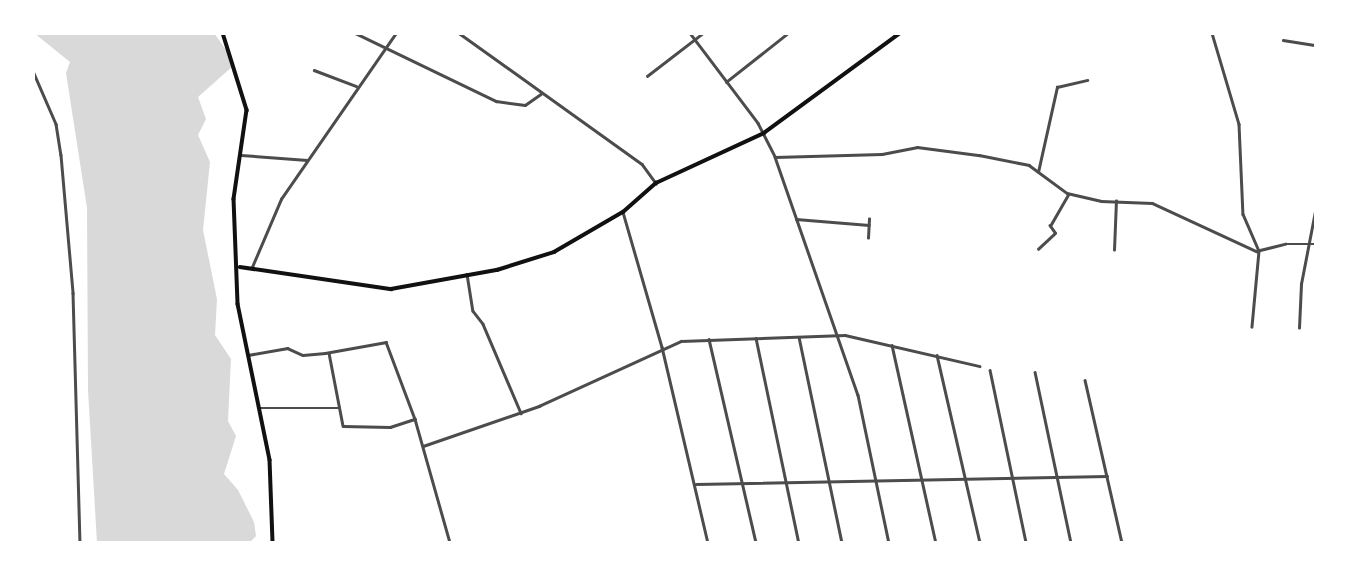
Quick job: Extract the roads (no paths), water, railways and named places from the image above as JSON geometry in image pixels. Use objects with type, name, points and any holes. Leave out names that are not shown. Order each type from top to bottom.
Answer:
[{"type":"main road","points":[[223,33],[247,110],[234,199],[240,267],[239,304],[270,460],[274,543]]},
{"type":"main road","points":[[240,267],[391,289],[467,274],[554,251],[623,212],[656,183],[764,133],[900,33]]},
{"type":"street","points":[[355,33],[496,101],[525,105],[541,94]]},
{"type":"street","points":[[252,267],[281,199],[356,86],[396,33]]},
{"type":"street","points":[[459,33],[642,164],[656,183]]},
{"type":"street","points":[[690,33],[764,133],[775,157],[858,395],[889,543]]},
{"type":"street","points":[[648,76],[703,33]]},
{"type":"street","points":[[726,82],[788,33]]},
{"type":"street","points":[[1212,33],[1239,124],[1242,211],[1259,251],[1252,327]]},
{"type":"street","points":[[1283,40],[1316,45]]},
{"type":"street","points":[[314,70],[356,86]]},
{"type":"street","points":[[33,71],[56,124],[61,155],[73,293],[80,543]]},
{"type":"street","points":[[1038,172],[1057,87],[1087,79]]},
{"type":"street","points":[[1316,125],[1316,164]]},
{"type":"street","points":[[775,157],[882,154],[917,147],[1029,165],[1069,194],[1152,203],[1259,251],[1285,244],[1316,244]]},
{"type":"street","points":[[240,155],[307,160]]},
{"type":"street","points":[[1038,249],[1056,232],[1049,226],[1069,194]]},
{"type":"street","points":[[1114,250],[1116,200]]},
{"type":"street","points":[[1298,328],[1308,244],[1316,206]]},
{"type":"street","points":[[623,212],[662,347],[708,543]]},
{"type":"street","points":[[796,219],[869,225]]},
{"type":"street","points":[[868,238],[869,219]]},
{"type":"street","points":[[467,274],[473,311],[484,324],[521,413]]},
{"type":"street","points":[[423,446],[521,413],[637,363],[662,347],[709,339],[837,335],[979,366]]},
{"type":"street","points":[[799,337],[842,543]]},
{"type":"street","points":[[756,338],[799,543]]},
{"type":"street","points":[[709,339],[745,483],[756,543]]},
{"type":"street","points":[[248,355],[287,348],[303,355],[385,341],[415,419],[450,543]]},
{"type":"street","points":[[892,345],[936,543]]},
{"type":"street","points":[[329,352],[346,428],[390,427],[415,419]]},
{"type":"street","points":[[937,355],[981,543]]},
{"type":"street","points":[[990,370],[1026,543]]},
{"type":"street","points":[[1035,372],[1071,543]]},
{"type":"street","points":[[1085,380],[1122,543]]},
{"type":"street","points":[[259,408],[340,408]]},
{"type":"street","points":[[696,484],[1107,476]]}]
